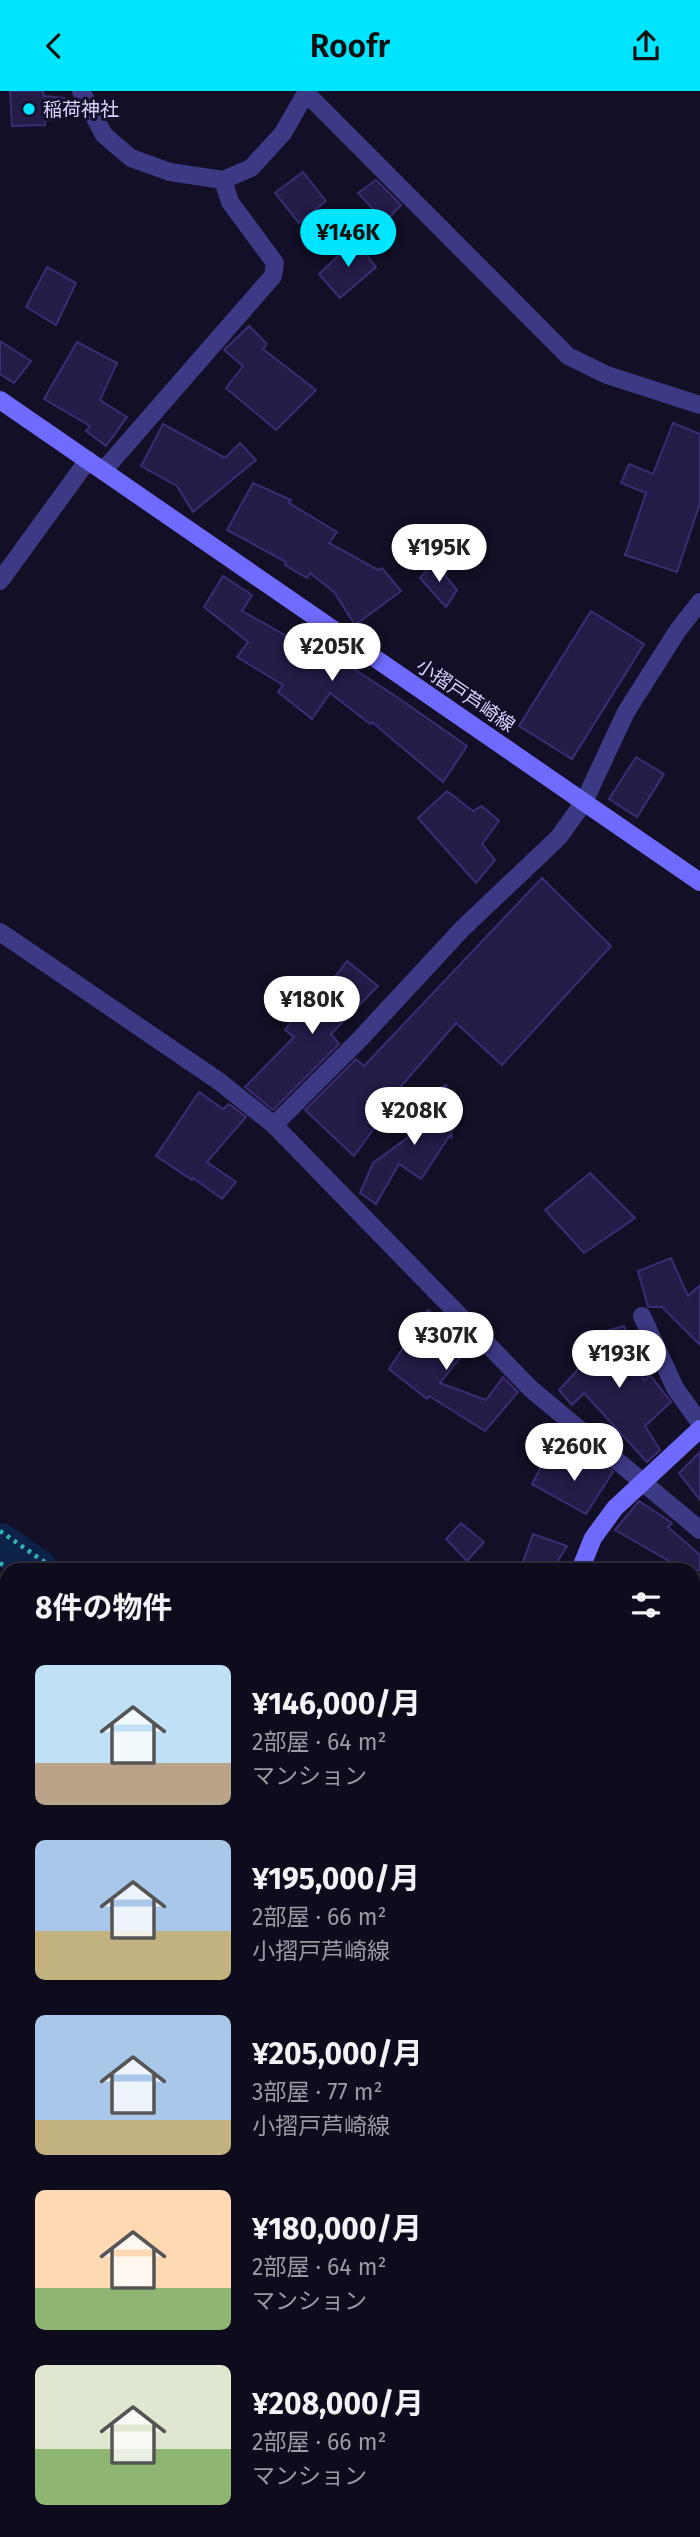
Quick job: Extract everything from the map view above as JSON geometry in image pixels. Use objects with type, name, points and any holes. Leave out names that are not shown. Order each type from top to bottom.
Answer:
[{"type":"main road","name":"小摺戸芦崎線","points":[[0,400],[700,882]]},
{"type":"main road","points":[[583,1563],[593,1538],[615,1508],[700,1429]]},
{"type":"street","points":[[81,91],[104,135],[131,158],[170,172],[223,180],[251,168],[283,133],[307,92],[568,356],[607,375],[700,405]]},
{"type":"street","points":[[103,471],[273,276],[275,263],[230,202],[223,180]]},
{"type":"street","points":[[0,581],[88,460]]},
{"type":"street","points":[[274,1125],[360,1039],[463,928],[559,837],[584,802],[626,712],[678,630],[700,602]]},
{"type":"street","points":[[0,932],[220,1082],[274,1125],[531,1389],[700,1530]]},
{"type":"street","points":[[642,1316],[676,1388],[700,1423]]},
{"type":"path","points":[[0,1531],[46,1563]]},
{"type":"building","points":[[10,91],[43,91],[44,96],[65,98],[68,117],[45,121],[45,125],[12,126]]},
{"type":"building","points":[[303,172],[326,201],[299,223],[275,193]]},
{"type":"building","points":[[376,180],[401,205],[385,222],[358,193]]},
{"type":"building","points":[[355,240],[376,267],[340,298],[319,274]]},
{"type":"building","points":[[47,267],[76,283],[56,325],[26,307]]},
{"type":"building","points":[[249,326],[267,344],[263,349],[316,390],[276,430],[226,388],[243,366],[224,350]]},
{"type":"building","points":[[0,341],[31,361],[14,383],[0,374]]},
{"type":"building","points":[[77,342],[117,363],[100,400],[127,417],[106,446],[86,431],[90,426],[44,399]]},
{"type":"building","points":[[673,423],[700,434],[700,503],[677,572],[625,555],[646,493],[621,483],[629,464],[653,474]]},
{"type":"building","points":[[163,424],[225,458],[240,443],[256,460],[193,512],[177,486],[141,466]]},
{"type":"building","points":[[253,483],[291,500],[289,503],[337,532],[329,543],[378,570],[382,568],[401,591],[355,625],[334,592],[310,573],[307,578],[285,565],[286,562],[227,530]]},
{"type":"building","points":[[434,562],[457,590],[446,607],[420,578]]},
{"type":"building","points":[[223,576],[252,595],[242,611],[308,648],[312,642],[467,746],[443,782],[372,722],[370,724],[330,693],[312,719],[278,692],[283,685],[237,657],[248,642],[204,607]]},
{"type":"building","points":[[591,611],[644,644],[572,759],[519,726]]},
{"type":"building","points":[[636,757],[664,774],[637,817],[609,799]]},
{"type":"building","points":[[447,791],[473,811],[482,806],[499,821],[482,844],[495,860],[476,883],[418,818]]},
{"type":"building","points":[[542,878],[611,946],[502,1065],[456,1023],[368,1124],[382,1117],[354,1156],[305,1110],[356,1059],[364,1066]]},
{"type":"building","points":[[347,961],[378,986],[331,1034],[339,1044],[273,1110],[245,1087],[294,1037],[285,1030],[302,1007],[308,1012]]},
{"type":"building","points":[[446,1085],[449,1113],[460,1120],[451,1132],[452,1138],[450,1135],[421,1179],[399,1164],[376,1204],[360,1193],[373,1163],[436,1117],[420,1098]]},
{"type":"building","points":[[199,1092],[223,1109],[229,1104],[246,1117],[207,1162],[236,1182],[222,1199],[156,1156]]},
{"type":"building","points":[[590,1173],[635,1218],[584,1253],[545,1210]]},
{"type":"building","points":[[671,1258],[688,1296],[700,1285],[700,1345],[662,1307],[648,1307],[638,1271]]},
{"type":"building","points":[[428,1310],[471,1344],[440,1383],[486,1400],[503,1377],[518,1392],[485,1431],[429,1396],[427,1399],[389,1369]]},
{"type":"building","points":[[624,1326],[644,1381],[650,1375],[671,1402],[645,1426],[660,1450],[647,1462],[584,1393],[572,1405],[559,1390],[598,1348],[592,1335]]},
{"type":"building","points":[[700,1452],[700,1500],[679,1473]]},
{"type":"building","points":[[590,1454],[613,1472],[586,1514],[532,1484],[545,1459],[579,1475]]},
{"type":"building","points":[[639,1501],[672,1523],[668,1527],[700,1555],[700,1563],[673,1563],[615,1530]]},
{"type":"building","points":[[461,1523],[484,1542],[467,1561],[446,1539]]},
{"type":"building","points":[[533,1534],[567,1546],[556,1563],[523,1563]]},
{"type":"waterway","points":[[0,1543],[29,1563]]},
{"type":"place","name":"稲荷神社","points":[[29,109]]}]
